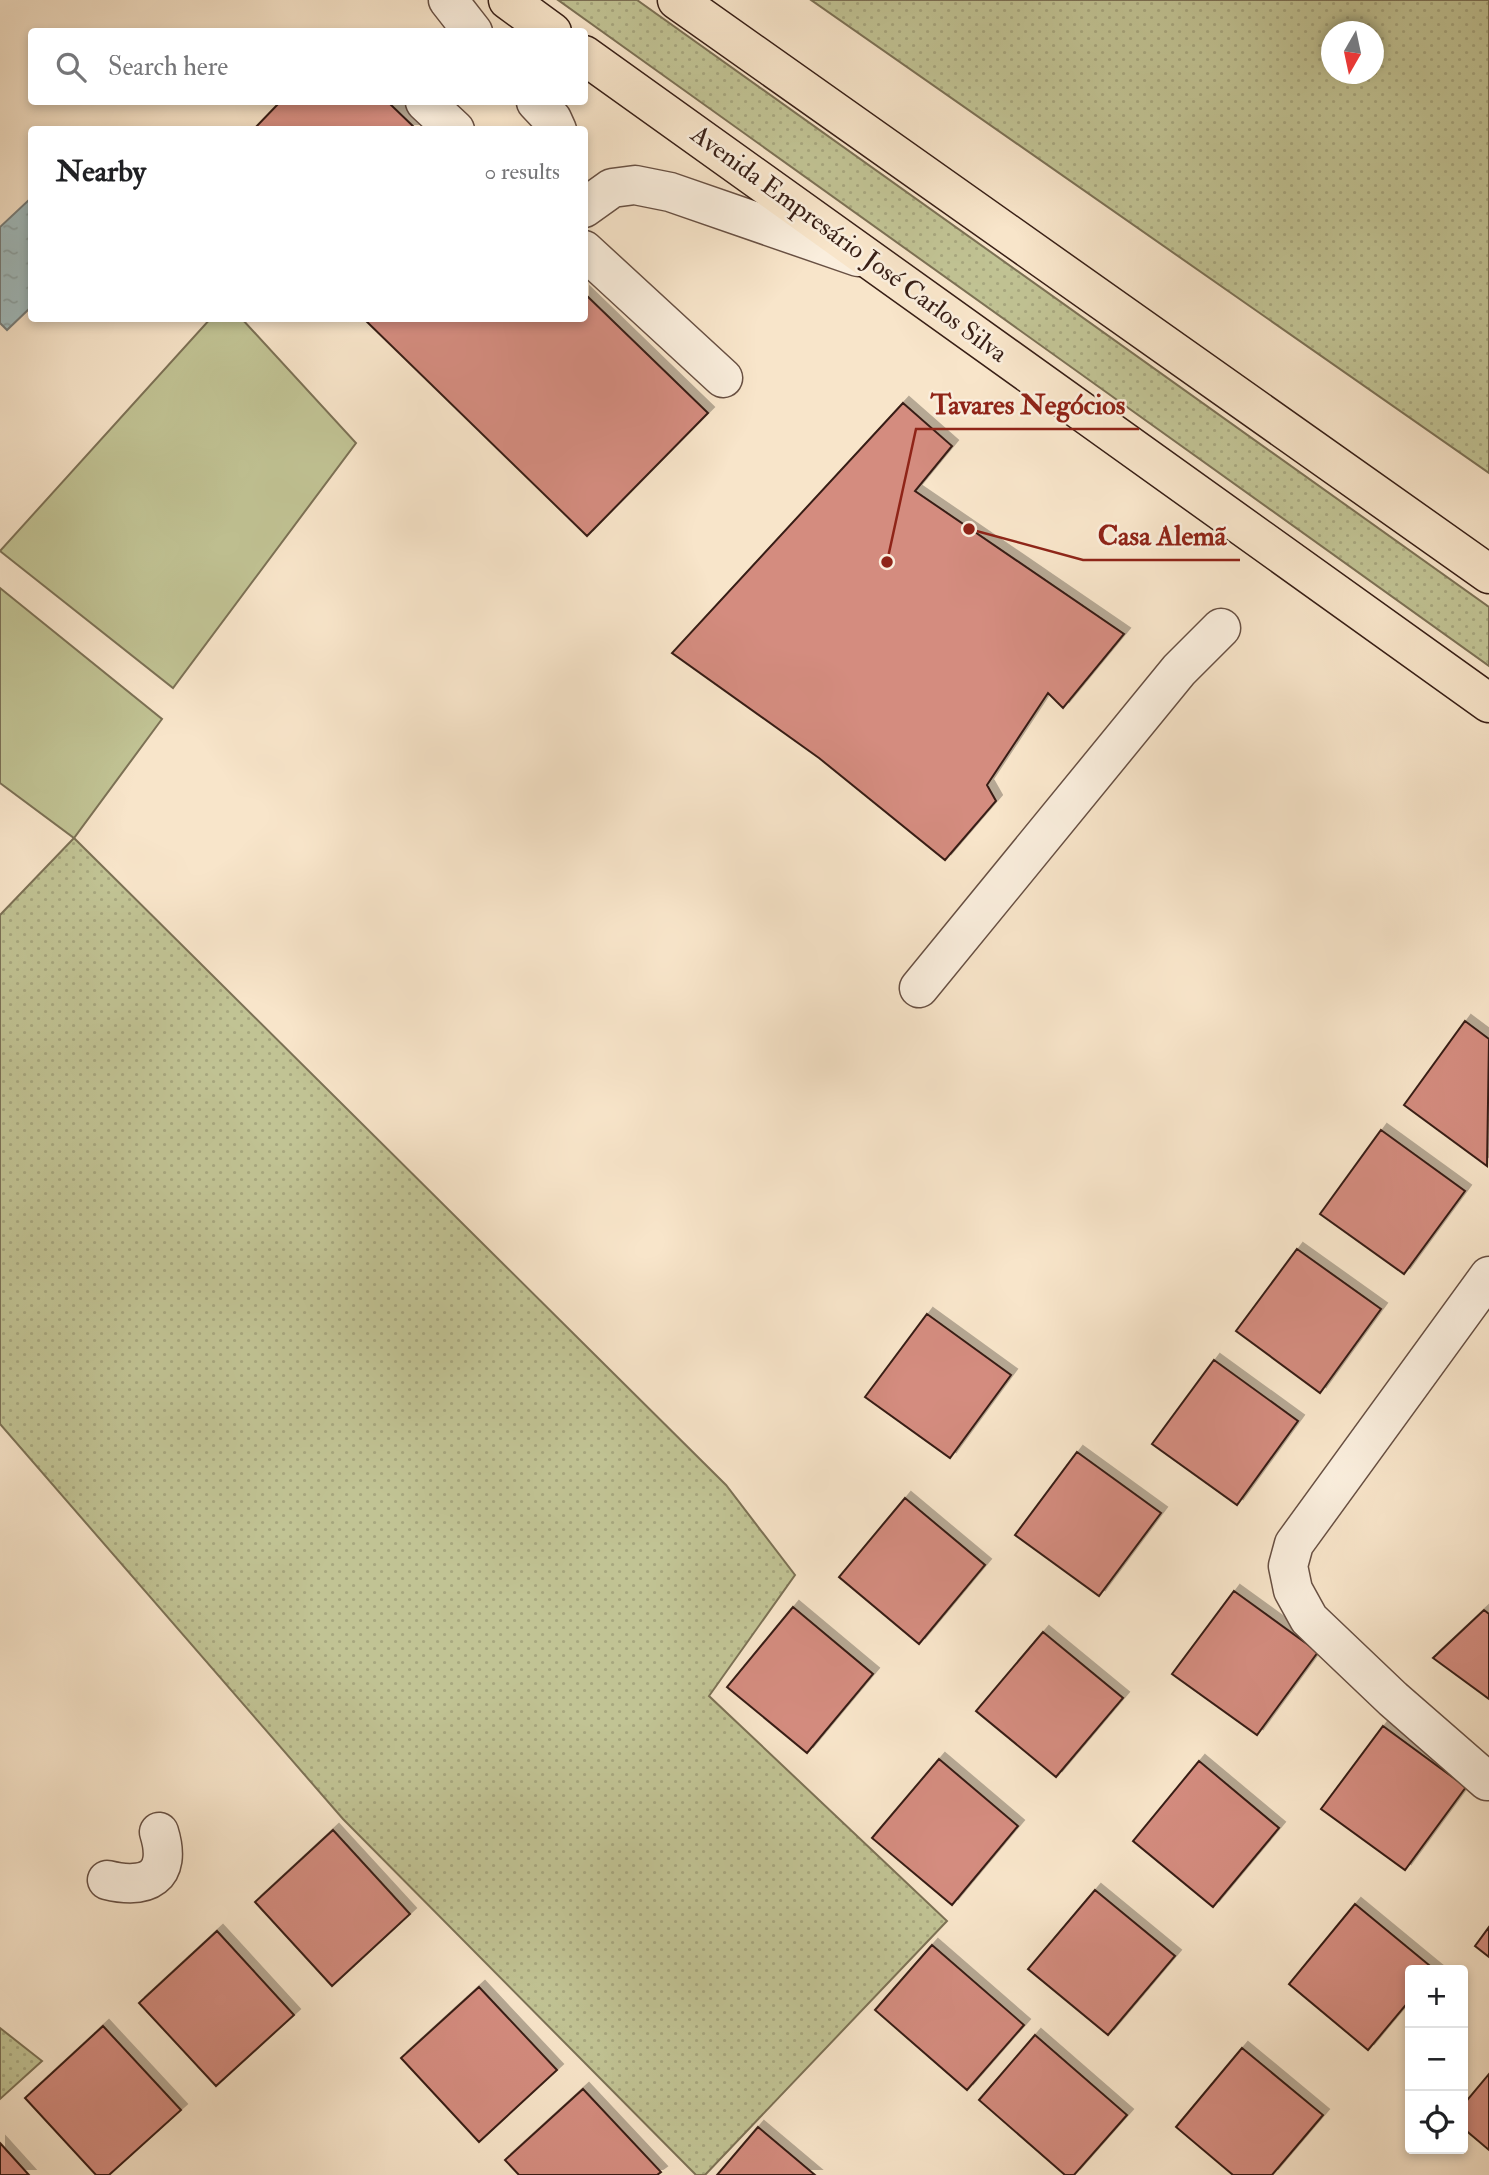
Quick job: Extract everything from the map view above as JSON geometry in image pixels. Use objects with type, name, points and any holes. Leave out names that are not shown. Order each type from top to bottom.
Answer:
[{"type":"main road","points":[[508,0],[546,28]]},
{"type":"main road","points":[[677,0],[1489,574]]},
{"type":"main road","name":"Avenida Empresário José Carlos Silva","points":[[588,58],[1489,703]]},
{"type":"lane","points":[[448,0],[470,28]]},
{"type":"lane","points":[[428,105],[451,126]]},
{"type":"lane","points":[[539,105],[555,126]]},
{"type":"lane","points":[[588,205],[612,188],[635,185],[670,192],[874,263]]},
{"type":"lane","points":[[588,254],[723,378]]},
{"type":"lane","points":[[919,988],[1179,670],[1221,628]]},
{"type":"lane","points":[[1487,1781],[1392,1699],[1309,1619],[1293,1590],[1287,1566],[1294,1544],[1489,1276]]},
{"type":"lane","points":[[107,1880],[125,1884],[143,1883],[156,1875],[163,1863],[159,1832]]},
{"type":"green space","points":[[558,0],[637,0],[1489,607],[1489,666]]},
{"type":"green space","points":[[811,0],[1489,0],[1489,473]]},
{"type":"green space","points":[[207,322],[245,322],[356,443],[173,688],[0,551]]},
{"type":"green space","points":[[0,588],[162,719],[74,838],[0,783]]},
{"type":"green space","points":[[74,838],[726,1485],[795,1575],[709,1696],[947,1921],[705,2175],[696,2175],[343,1819],[0,1424],[0,915]]},
{"type":"green space","points":[[0,2028],[42,2061],[0,2099]]},
{"type":"water","points":[[28,201],[28,310],[7,330],[0,323],[0,227]]},
{"type":"building","points":[[277,105],[391,105],[413,126],[257,126]]},
{"type":"building","points":[[588,297],[708,413],[587,536],[367,322],[588,322]]},
{"type":"building","points":[[903,403],[952,446],[915,491],[1124,634],[1063,708],[1048,693],[987,785],[996,801],[945,860],[819,758],[672,653]]},
{"type":"building","points":[[1465,1021],[1489,1039],[1487,1166],[1404,1105]]},
{"type":"building","points":[[1381,1130],[1465,1191],[1404,1274],[1320,1214]]},
{"type":"building","points":[[1297,1249],[1381,1309],[1320,1393],[1236,1331]]},
{"type":"building","points":[[927,1314],[1011,1375],[950,1458],[865,1397]]},
{"type":"building","points":[[1214,1360],[1298,1421],[1237,1505],[1152,1444]]},
{"type":"building","points":[[1077,1452],[1161,1513],[1099,1596],[1015,1535]]},
{"type":"building","points":[[905,1498],[985,1565],[919,1644],[839,1577]]},
{"type":"building","points":[[1234,1591],[1318,1652],[1257,1735],[1172,1674]]},
{"type":"building","points":[[793,1607],[873,1674],[807,1753],[727,1687]]},
{"type":"building","points":[[1484,1610],[1489,1614],[1489,1699],[1433,1658]]},
{"type":"building","points":[[1043,1632],[1123,1698],[1056,1777],[976,1711]]},
{"type":"building","points":[[1383,1726],[1466,1787],[1405,1870],[1321,1809]]},
{"type":"building","points":[[939,1759],[1018,1826],[952,1905],[872,1838]]},
{"type":"building","points":[[1199,1761],[1279,1828],[1213,1907],[1133,1841]]},
{"type":"building","points":[[333,1830],[410,1914],[332,1986],[255,1902]]},
{"type":"building","points":[[1095,1890],[1175,1956],[1108,2035],[1028,1969]]},
{"type":"building","points":[[1355,1904],[1429,1965],[1405,1965],[1405,2006],[1368,2050],[1289,1984]]},
{"type":"building","points":[[1489,1927],[1489,1957],[1475,1946]]},
{"type":"building","points":[[217,1931],[294,2015],[216,2086],[139,2003]]},
{"type":"building","points":[[932,1945],[1024,2025],[967,2090],[875,2010]]},
{"type":"building","points":[[479,1987],[557,2070],[479,2142],[401,2058]]},
{"type":"building","points":[[103,2026],[181,2110],[109,2175],[96,2175],[25,2098]]},
{"type":"building","points":[[1035,2035],[1127,2115],[1074,2175],[1065,2175],[979,2100]]},
{"type":"building","points":[[1242,2048],[1323,2115],[1272,2175],[1233,2175],[1176,2127]]},
{"type":"building","points":[[1489,2074],[1489,2150],[1468,2132],[1468,2099]]},
{"type":"building","points":[[583,2089],[661,2172],[657,2175],[519,2175],[505,2160]]},
{"type":"building","points":[[758,2127],[815,2175],[717,2175]]},
{"type":"building","points":[[0,2143],[29,2175],[0,2175]]},
{"type":"place","name":"Casa Alemã","points":[[969,529]]},
{"type":"place","name":"Tavares Negócios","points":[[887,562]]}]
